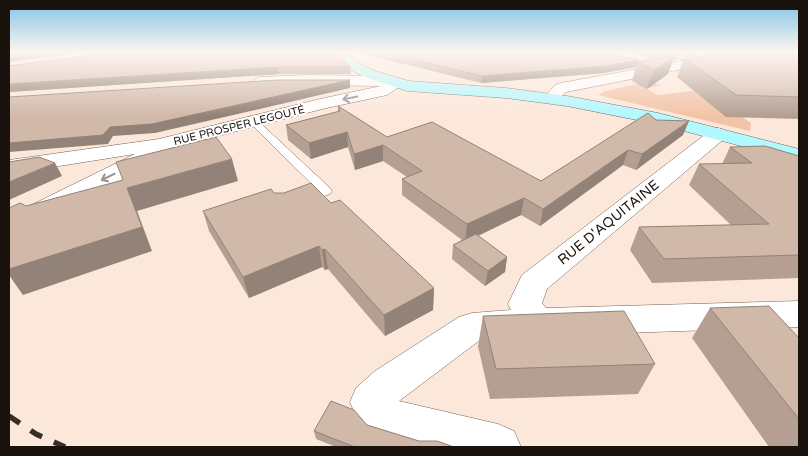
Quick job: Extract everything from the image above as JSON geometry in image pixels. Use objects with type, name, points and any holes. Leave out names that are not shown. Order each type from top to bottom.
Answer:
[{"type":"main road","points":[[369,73],[407,86],[492,90]]},
{"type":"main road","points":[[396,73],[492,90],[560,97],[799,155]]},
{"type":"main road","points":[[390,81],[400,78],[428,80]]},
{"type":"street","points":[[560,97],[561,88],[641,73]]},
{"type":"street","points":[[244,83],[315,80],[390,81]]},
{"type":"street","name":"RUE PROSPER LEGOUTÉ","points":[[9,226],[135,164],[165,144],[253,121],[381,92],[391,87],[390,81]]},
{"type":"street","name":"RUE D'AQUITAINE","points":[[536,322],[525,304],[534,283],[718,134]]},
{"type":"street","points":[[9,167],[165,144]]},
{"type":"street","points":[[498,447],[383,417],[371,402],[389,384],[472,327],[536,322],[799,314]]},
{"type":"lane","points":[[253,121],[326,191],[292,204]]},
{"type":"shaded area","points":[[651,81],[661,86],[645,88],[658,95],[762,82],[742,117],[751,123],[750,131],[598,95],[605,91]]},
{"type":"building","points":[[9,73],[179,73],[9,84]]},
{"type":"building","points":[[471,73],[516,73],[482,76]]},
{"type":"building","points":[[705,73],[799,73],[799,97],[736,95]]},
{"type":"building","points":[[278,80],[350,80],[152,124],[110,127],[103,135],[9,143],[9,97]]},
{"type":"building","points":[[338,106],[387,137],[432,122],[541,181],[648,113],[656,120],[689,121],[642,154],[628,150],[543,209],[524,198],[467,224],[402,179],[422,171],[383,145],[354,154],[347,132],[309,143],[286,125],[340,111]]},
{"type":"building","points":[[216,137],[232,159],[127,188],[142,227],[9,269],[9,208],[20,203],[26,206],[123,180],[116,162]]},
{"type":"building","points":[[765,146],[799,156],[799,255],[664,259],[639,227],[769,224],[699,164],[752,163],[730,147]]},
{"type":"building","points":[[39,157],[55,163],[9,182],[9,162]]},
{"type":"building","points":[[311,183],[331,203],[340,200],[434,288],[384,315],[325,249],[322,250],[319,246],[243,277],[203,211],[271,189],[274,193],[284,193]]},
{"type":"building","points":[[476,234],[507,257],[488,271],[453,245]]},
{"type":"building","points":[[769,306],[799,338],[799,419],[710,308]]},
{"type":"building","points":[[624,311],[655,364],[496,369],[483,316]]},
{"type":"building","points":[[331,401],[354,410],[367,425],[419,441],[437,441],[454,447],[355,447],[314,431]]},
{"type":"railway","points":[[9,416],[36,434],[65,447]]}]
